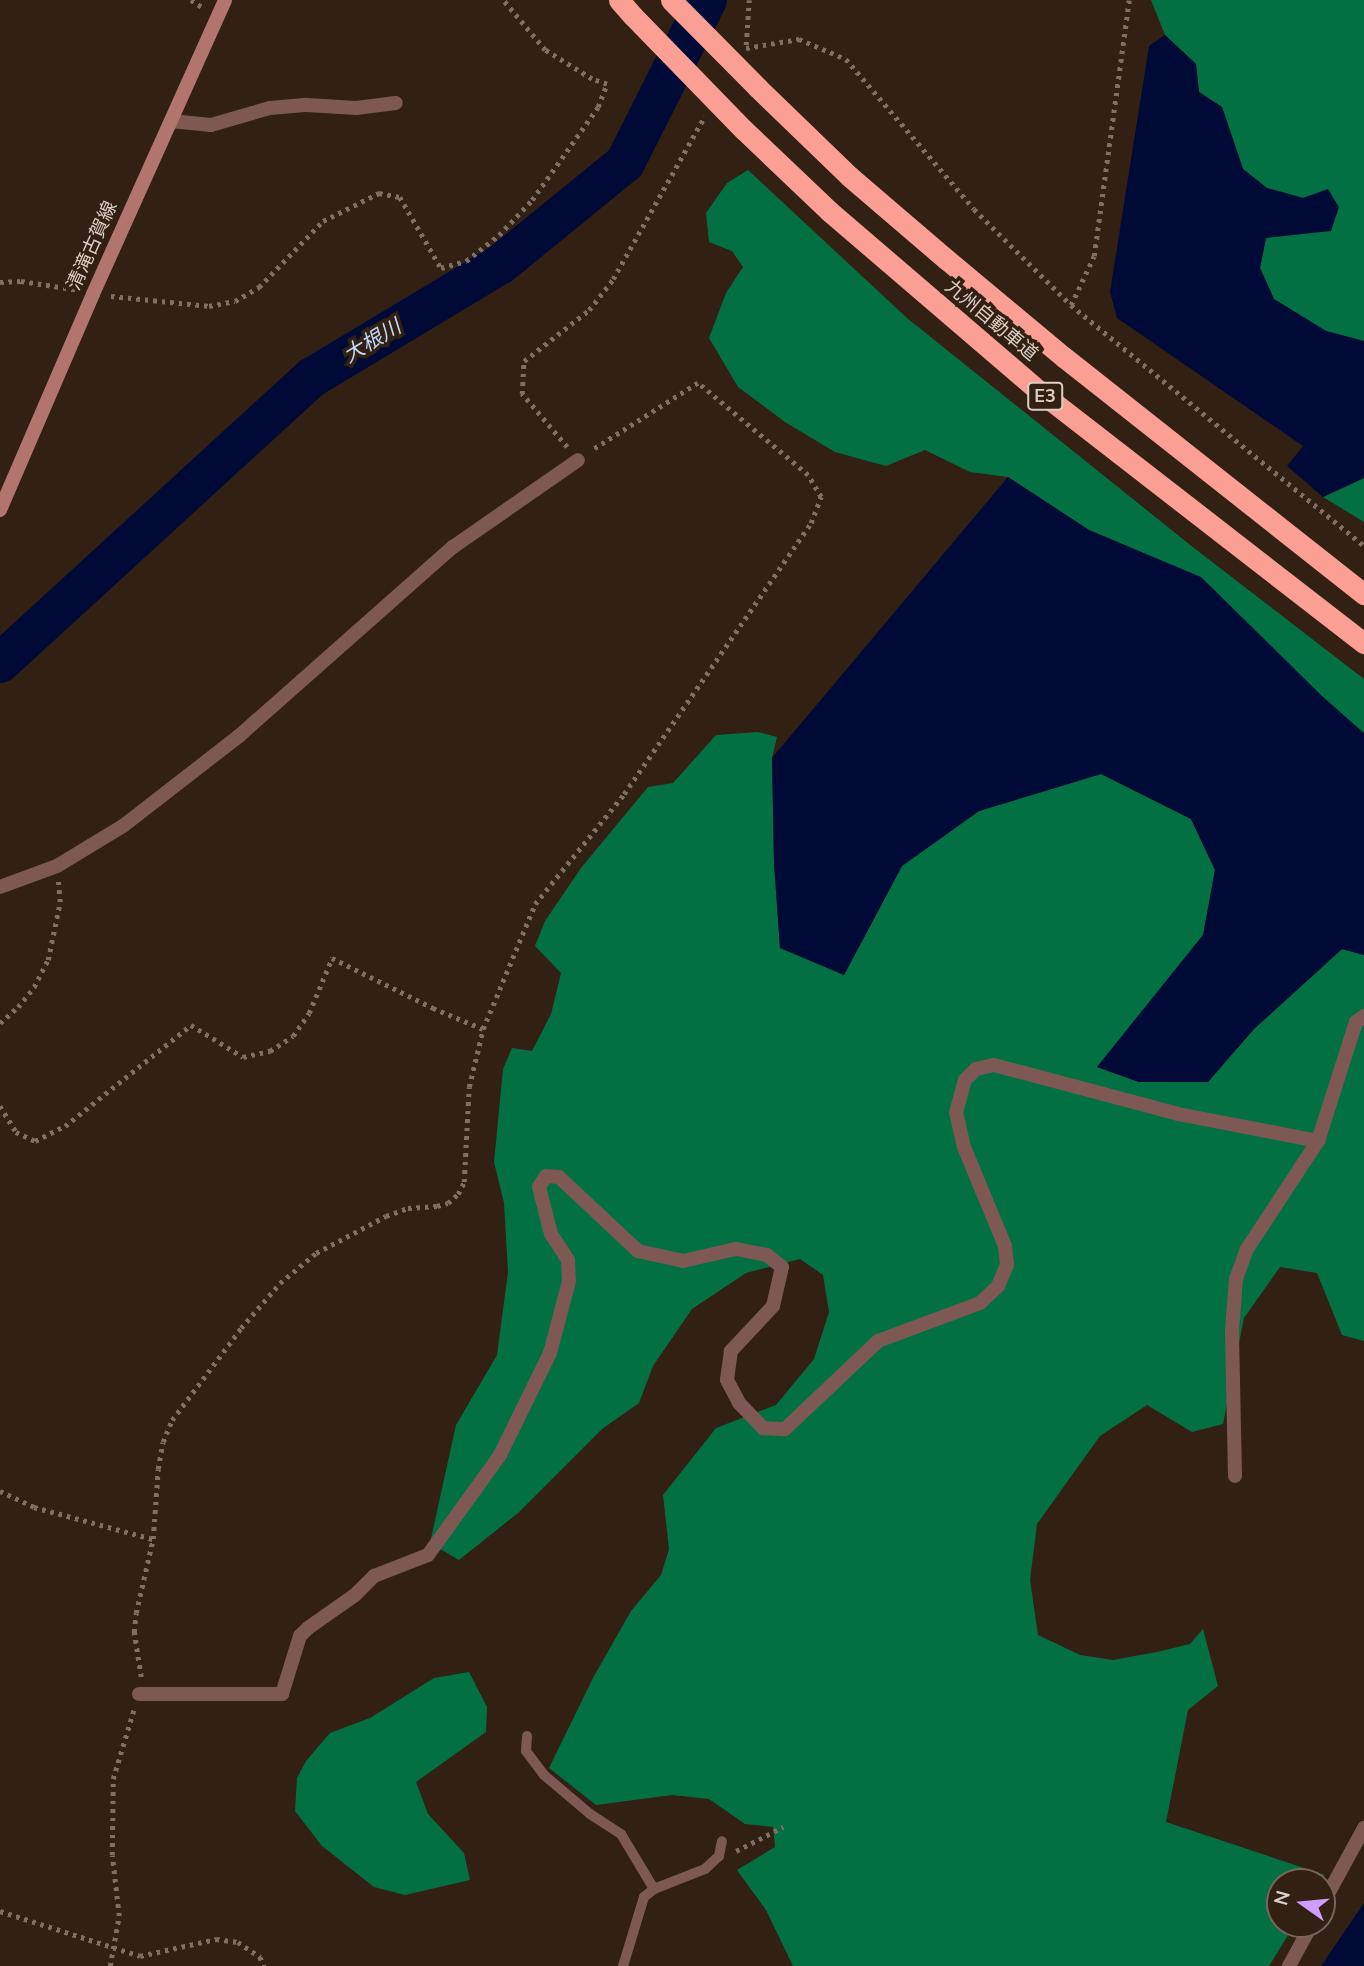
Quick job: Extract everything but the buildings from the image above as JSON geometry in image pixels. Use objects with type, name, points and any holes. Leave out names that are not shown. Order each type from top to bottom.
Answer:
[{"type":"highway","name":"九州自動車道","points":[[619,0],[744,130],[829,211],[1044,395],[1364,643]]},
{"type":"highway","name":"九州自動車道","points":[[671,0],[849,176],[946,260],[1065,358],[1364,594]]},
{"type":"main road","name":"清滝古賀線","points":[[0,510],[225,0]]},
{"type":"street","points":[[171,121],[211,125],[270,108],[307,105],[356,108],[396,103]]},
{"type":"street","points":[[0,887],[57,866],[123,826],[239,736],[453,547],[578,460]]},
{"type":"street","points":[[1235,1476],[1231,1331],[1236,1279],[1247,1249],[1318,1141],[1356,1022],[1364,1016]]},
{"type":"street","points":[[139,1694],[282,1694],[300,1636],[308,1628],[355,1595],[374,1576],[428,1555],[500,1455],[550,1353],[569,1281],[568,1260],[551,1234],[539,1187],[546,1176],[559,1177],[638,1251],[683,1261],[736,1249],[767,1255],[782,1266],[773,1306],[732,1351],[727,1380],[739,1403],[763,1428],[785,1429],[878,1341],[980,1303],[998,1286],[1007,1265],[1005,1246],[964,1147],[956,1113],[965,1080],[976,1069],[994,1065],[1178,1114],[1318,1141]]},
{"type":"street","points":[[1336,1879],[1364,1828]]},
{"type":"street","points":[[1289,1966],[1304,1938]]},
{"type":"lane","points":[[527,1737],[526,1751],[544,1775],[590,1814],[621,1834],[654,1889]]},
{"type":"lane","points":[[623,1966],[644,1897],[654,1889],[705,1869],[719,1856],[722,1841]]},
{"type":"path","points":[[0,282],[61,285],[93,294],[209,306],[235,301],[259,287],[323,221],[379,193],[400,197],[441,268],[466,261],[499,235],[533,200],[598,107],[607,84],[592,79],[545,50],[503,0]]},
{"type":"path","points":[[739,60],[746,48],[749,0]]},
{"type":"path","points":[[1071,305],[1094,256],[1129,0]]},
{"type":"path","points":[[746,48],[799,38],[846,59],[974,209],[1071,305],[1364,546]]},
{"type":"path","points":[[110,1966],[119,1916],[112,1855],[113,1779],[139,1694],[142,1674],[134,1632],[153,1539],[158,1469],[163,1442],[172,1420],[241,1328],[272,1292],[316,1253],[347,1234],[408,1208],[448,1203],[458,1194],[464,1182],[469,1087],[483,1029],[535,904],[624,794],[811,523],[821,497],[808,475],[698,383],[578,460],[522,394],[524,361],[589,310],[613,279],[711,106]]},
{"type":"path","points":[[0,1023],[18,1007],[34,987],[48,961],[60,902],[57,866]]},
{"type":"path","points":[[0,1106],[16,1132],[35,1141],[65,1126],[191,1025],[243,1057],[270,1051],[293,1036],[309,1013],[331,958],[433,1008],[483,1029]]},
{"type":"path","points":[[0,1491],[34,1507],[153,1539]]},
{"type":"path","points":[[719,1856],[783,1827]]},
{"type":"path","points":[[0,1912],[140,1956],[216,1939],[238,1942],[260,1957],[264,1966]]},
{"type":"green space","points":[[1151,0],[1364,0],[1364,341],[1326,331],[1274,299],[1260,268],[1266,238],[1328,190],[1303,198],[1267,188],[1243,169],[1222,107],[1199,92],[1196,64],[1165,35]]},
{"type":"green space","points":[[748,170],[907,318],[1194,548],[1364,679],[1364,733],[1141,552],[1089,530],[1008,477],[970,472],[925,450],[886,466],[835,452],[785,422],[738,387],[709,338],[726,293],[743,267],[732,251],[709,242],[706,213],[727,183]]},
{"type":"green space","points":[[1364,478],[1364,522],[1323,497]]},
{"type":"green space","points":[[758,732],[777,737],[772,758],[774,863],[780,948],[844,975],[902,866],[979,811],[1101,774],[1191,819],[1215,870],[1203,935],[1097,1067],[1139,1082],[1208,1082],[1254,1029],[1342,949],[1364,955],[1364,1341],[1342,1335],[1317,1273],[1280,1267],[1244,1318],[1223,1424],[1192,1432],[1147,1405],[1100,1436],[1037,1524],[1030,1580],[1038,1635],[1080,1655],[1113,1660],[1157,1652],[1190,1644],[1203,1629],[1218,1686],[1188,1710],[1166,1822],[1304,1868],[1266,1868],[1266,1938],[1286,1938],[1269,1966],[793,1966],[766,1910],[737,1870],[775,1847],[773,1827],[745,1824],[709,1799],[672,1795],[596,1805],[549,1768],[593,1678],[631,1611],[661,1575],[669,1549],[663,1495],[716,1428],[776,1405],[814,1359],[829,1312],[823,1275],[800,1259],[746,1273],[692,1309],[653,1366],[639,1403],[602,1429],[518,1513],[459,1560],[430,1543],[456,1425],[497,1355],[508,1272],[504,1203],[494,1162],[503,1069],[512,1048],[532,1051],[551,1014],[561,973],[535,946],[545,921],[581,868],[648,787],[673,783],[716,735]]},
{"type":"green space","points":[[469,1672],[487,1707],[486,1732],[416,1782],[428,1814],[464,1853],[470,1880],[405,1895],[374,1887],[322,1846],[295,1811],[297,1778],[306,1761],[330,1733],[370,1718],[434,1678]]},
{"type":"water","points":[[1165,35],[1196,64],[1199,92],[1222,107],[1243,169],[1267,188],[1303,198],[1328,189],[1339,207],[1331,231],[1266,238],[1260,268],[1274,299],[1326,331],[1364,341],[1364,478],[1323,497],[1287,466],[1303,446],[1117,318],[1110,292],[1149,46]]},
{"type":"water","points":[[1008,477],[1089,530],[1201,577],[1322,696],[1364,733],[1364,955],[1342,949],[1254,1029],[1208,1082],[1139,1082],[1097,1067],[1203,935],[1215,870],[1191,819],[1101,774],[979,811],[902,866],[844,975],[780,948],[774,863],[772,758]]},
{"type":"water","points":[[1364,1903],[1364,1966],[1321,1966]]},
{"type":"waterway","name":"大根川","points":[[0,663],[311,378],[501,264],[625,163],[707,0]]}]
